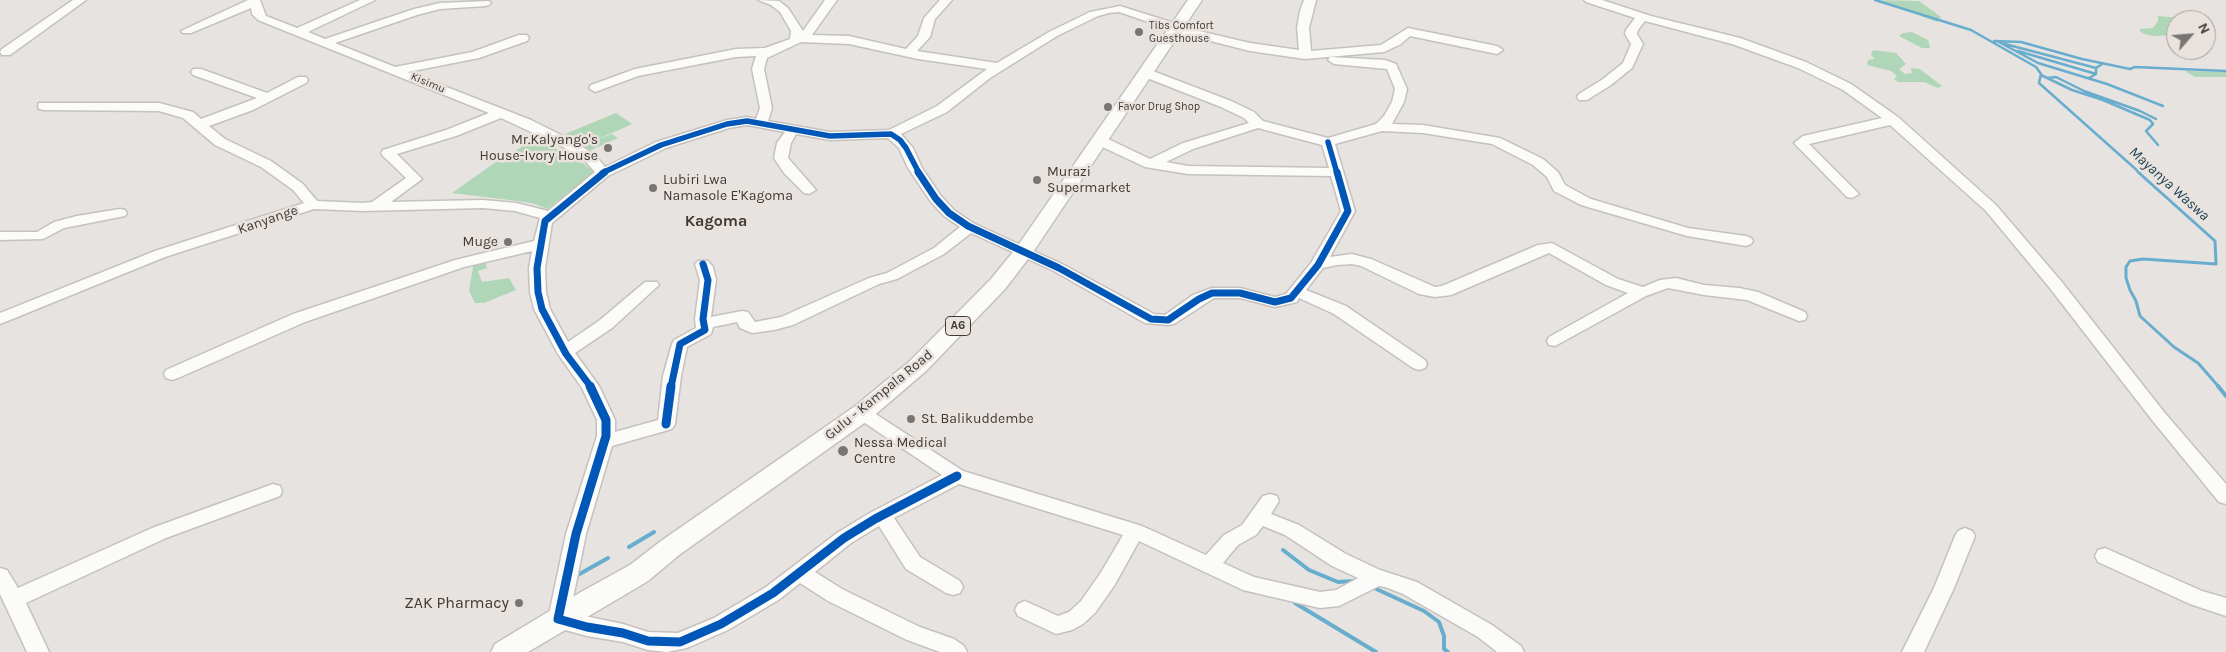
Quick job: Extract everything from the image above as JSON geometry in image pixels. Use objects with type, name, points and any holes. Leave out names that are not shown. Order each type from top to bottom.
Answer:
[{"type":"main road","name":"Gulu - Kampala Road","points":[[505,652],[639,573],[670,548],[862,412],[918,366],[998,284],[1024,251],[1195,0]]},
{"type":"street","points":[[6,52],[80,0]]},
{"type":"street","points":[[298,32],[346,4],[369,0]]},
{"type":"street","points":[[764,0],[775,3],[784,10],[797,31],[799,40]]},
{"type":"street","points":[[799,40],[831,0]]},
{"type":"street","points":[[908,53],[924,37],[930,18],[946,0]]},
{"type":"street","points":[[1310,0],[1303,28],[1310,55]]},
{"type":"street","points":[[1590,0],[1642,17],[1736,41],[1802,65],[1828,76],[1847,87],[1893,120],[1991,208],[2055,284],[2158,416],[2226,497]]},
{"type":"street","points":[[188,31],[254,1]]},
{"type":"street","name":"Kisimu","points":[[254,1],[258,14],[262,18],[327,42],[501,113],[568,144],[590,158],[603,173]]},
{"type":"street","points":[[327,42],[414,12],[440,6],[485,3]]},
{"type":"street","points":[[523,652],[529,641],[552,623],[576,534],[604,442],[606,420],[590,386],[565,352],[542,309],[538,292],[538,268],[543,227],[549,216],[603,173],[648,150],[692,134],[739,121],[835,136],[891,134],[942,109],[999,67],[1110,5],[1175,28],[1250,47],[1324,58],[1385,64],[1392,68],[1401,89],[1398,102],[1390,118],[1381,127]]},
{"type":"street","points":[[1583,97],[1607,82],[1628,65],[1637,44],[1631,34],[1632,30],[1642,17]]},
{"type":"street","points":[[1310,55],[1384,48],[1408,32],[1497,50]]},
{"type":"street","points":[[397,70],[475,55],[523,38]]},
{"type":"street","points":[[595,88],[635,73],[736,53],[767,52],[799,40],[849,40],[908,53],[999,67]]},
{"type":"street","points":[[759,123],[764,117],[766,108],[758,69],[761,57],[767,52]]},
{"type":"street","points":[[196,72],[267,97]]},
{"type":"street","points":[[1146,73],[1226,104],[1249,115],[1258,124],[1328,142],[1381,127],[1423,129],[1495,142],[1538,162],[1553,175],[1559,188],[1586,202],[1687,232],[1746,241]]},
{"type":"street","points":[[201,124],[248,107],[302,80]]},
{"type":"street","points":[[44,106],[159,107],[188,115],[201,124],[220,142],[266,164],[298,187],[313,205]]},
{"type":"street","points":[[376,206],[415,179],[388,153],[451,133],[501,113]]},
{"type":"street","points":[[1852,194],[1801,143],[1808,139],[1893,120]]},
{"type":"street","points":[[1154,163],[1188,146],[1258,124]]},
{"type":"street","points":[[794,129],[784,143],[781,158],[809,190]]},
{"type":"street","points":[[891,134],[900,140],[906,148],[915,168],[936,199],[950,213],[970,227],[998,242],[1024,251],[1059,268],[1151,320],[1159,321],[1168,320],[1199,299],[1212,293],[1240,293],[1275,302],[1291,298],[1318,265],[1348,211],[1328,142]]},
{"type":"street","points":[[1099,140],[1147,163],[1188,170],[1336,172]]},
{"type":"street","name":"Kanyange","points":[[0,319],[160,254],[313,205],[483,204],[516,207],[549,216]]},
{"type":"street","points":[[0,236],[38,236],[59,225],[76,220],[120,213]]},
{"type":"street","points":[[704,324],[738,316],[742,316],[746,324],[752,328],[788,321],[874,281],[892,276],[939,251],[970,227]]},
{"type":"street","points":[[172,374],[299,318],[409,279],[460,263],[542,244]]},
{"type":"street","points":[[1318,265],[1336,260],[1352,259],[1366,262],[1425,290],[1435,292],[1445,291],[1543,248],[1552,248],[1612,282],[1642,292]]},
{"type":"street","points":[[604,442],[666,424],[672,376],[680,344],[701,334],[705,330],[705,294],[708,280],[703,264]]},
{"type":"street","points":[[1555,341],[1642,292],[1666,283],[1676,282],[1704,290],[1752,296],[1800,316]]},
{"type":"street","points":[[565,352],[606,324],[651,285]]},
{"type":"street","points":[[1296,292],[1340,310],[1419,364]]},
{"type":"street","points":[[862,412],[957,476],[1135,531],[1250,584],[1320,600],[1339,598],[1377,578]]},
{"type":"street","points":[[552,623],[623,633],[648,641],[680,642],[721,624],[773,593],[844,538],[957,476]]},
{"type":"street","points":[[14,599],[159,533],[273,491]]},
{"type":"street","points":[[1209,565],[1231,540],[1249,530],[1270,501]]},
{"type":"street","points":[[882,516],[913,563],[953,587]]},
{"type":"street","points":[[1258,517],[1277,522],[1352,567],[1377,578],[1386,579],[1410,588],[1485,631],[1513,652]]},
{"type":"street","points":[[1025,610],[1056,625],[1065,624],[1076,618],[1088,607],[1107,580],[1135,531]]},
{"type":"street","points":[[1913,652],[1944,588],[1965,536]]},
{"type":"street","points":[[2105,556],[2197,598],[2226,607]]},
{"type":"street","points":[[799,572],[835,595],[914,634],[947,644],[956,652]]},
{"type":"street","points":[[0,576],[14,599],[38,652]]},
{"type":"green space","points":[[1878,0],[1919,1],[1941,17],[1937,22]]},
{"type":"green space","points":[[2158,16],[2166,17],[2166,35],[2152,36],[2142,33],[2139,29],[2153,28],[2158,21]]},
{"type":"green space","points":[[1912,32],[1928,40],[1930,48],[1922,48],[1899,36],[1903,33]]},
{"type":"green space","points":[[1873,50],[1896,53],[1906,64],[1899,69],[1905,74],[1912,73],[1911,68],[1920,69],[1942,86],[1938,88],[1924,82],[1898,82],[1894,79],[1897,76],[1891,71],[1867,65],[1868,60],[1875,59],[1871,55]]},
{"type":"green space","points":[[2185,71],[2226,72],[2226,77],[2195,77]]},
{"type":"green space","points":[[616,113],[632,124],[596,140],[612,134],[618,138],[589,151],[565,134]]},
{"type":"green space","points":[[535,139],[576,158],[593,171],[592,174],[547,209],[535,204],[518,201],[452,193],[493,164]]},
{"type":"green space","points":[[484,259],[487,268],[478,271],[482,282],[509,278],[516,290],[484,303],[475,303],[469,291],[474,261]]},
{"type":"waterway","name":"Mayanya Waswa","points":[[1875,0],[1971,30],[2036,67],[2041,74],[2039,83],[2140,173]]},
{"type":"waterway","points":[[1997,41],[2021,42],[2082,59],[2130,69],[2135,67],[2226,71]]},
{"type":"waterway","points":[[1997,41],[2038,63],[2107,84],[2163,106]]},
{"type":"waterway","points":[[2005,44],[2096,68]]},
{"type":"waterway","points":[[2018,51],[2096,74]]},
{"type":"waterway","points":[[2096,68],[2102,64]]},
{"type":"waterway","points":[[2096,68],[2096,74]]},
{"type":"waterway","points":[[2089,78],[2096,74]]},
{"type":"waterway","points":[[2041,75],[2072,90],[2103,100],[2150,120],[2153,124],[2146,131],[2158,145]]},
{"type":"waterway","points":[[2048,78],[2056,77],[2084,91],[2140,111],[2156,119]]},
{"type":"waterway","name":"Mayanya Waswa","points":[[2138,172],[2215,241],[2216,264],[2143,259],[2130,261],[2126,267],[2126,278],[2130,290],[2136,301],[2140,316],[2174,347],[2198,363],[2219,387]]},
{"type":"waterway","name":"Mayanya Waswa","points":[[2218,386],[2226,396]]},
{"type":"waterway","points":[[629,547],[654,532]]},
{"type":"waterway","points":[[1283,550],[1309,570],[1338,582],[1353,581]]},
{"type":"waterway","points":[[576,576],[608,558]]},
{"type":"waterway","points":[[1372,587],[1424,611],[1439,622],[1444,636],[1444,649],[1448,652]]},
{"type":"waterway","points":[[1295,603],[1376,652]]},
{"type":"cycle path","points":[[957,476],[875,519],[844,538],[773,593],[721,624],[680,642],[648,641],[623,633],[587,627],[558,619],[576,534],[606,436],[606,420],[590,386],[566,354],[542,309],[538,292],[537,268],[545,221],[603,173],[661,145],[727,124],[747,121],[830,136],[891,134],[900,140],[906,148],[915,168],[936,199],[949,213],[968,226],[999,242],[1024,251],[1059,268],[1151,319],[1168,320],[1199,299],[1212,293],[1240,293],[1275,302],[1291,298],[1318,265],[1348,211],[1328,142]]},
{"type":"cycle path","points":[[666,424],[672,376],[680,344],[705,330],[703,319],[708,280],[703,264]]},
{"type":"place","name":"Tibs Comfort Guesthouse","points":[[1139,32]]},
{"type":"place","name":"Favor Drug Shop","points":[[1108,107]]},
{"type":"place","name":"Mr.Kalyango's House-Ivory House","points":[[608,148]]},
{"type":"place","name":"Murazi Supermarket","points":[[1037,180]]},
{"type":"place","name":"Lubiri Lwa Namasole E'Kagoma","points":[[653,188]]},
{"type":"place","name":"Muge","points":[[508,242]]},
{"type":"place","name":"St. Balikuddembe","points":[[911,419]]},
{"type":"place","name":"Nessa Medical Centre","points":[[843,451]]},
{"type":"place","name":"ZAK Pharmacy","points":[[519,603]]},
{"type":"district","name":"Kagoma","points":[[716,221]]}]
